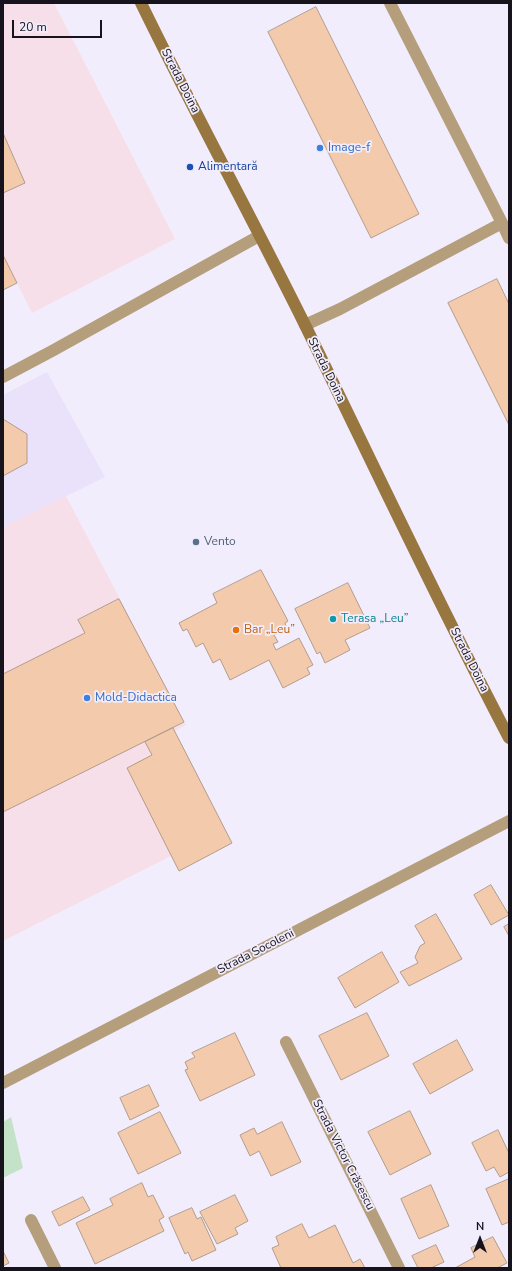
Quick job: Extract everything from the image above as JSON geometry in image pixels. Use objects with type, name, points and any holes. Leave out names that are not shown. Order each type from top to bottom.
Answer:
[{"type":"main road","name":"Strada Doina","points":[[141,3],[305,325],[390,502],[509,738]]},
{"type":"street","points":[[390,3],[509,238]]},
{"type":"street","points":[[305,325],[340,309],[502,223]]},
{"type":"street","points":[[3,377],[259,236]]},
{"type":"street","name":"Strada Socoleni","points":[[3,1084],[509,821]]},
{"type":"street","name":"Strada Victor Crăsescu","points":[[286,1042],[399,1268]]},
{"type":"street","points":[[31,1220],[55,1268]]},
{"type":"shaded area","points":[[3,3],[54,3],[175,239],[32,313],[17,283],[3,290]]},
{"type":"shaded area","points":[[47,372],[105,477],[3,527],[3,395]]},
{"type":"shaded area","name":"Mold-Didactica","points":[[66,496],[186,725],[175,731],[232,843],[179,871],[171,856],[3,941],[3,527]]},
{"type":"green space","points":[[11,1117],[23,1168],[3,1178],[3,1122]]},
{"type":"building","points":[[316,7],[419,214],[371,238],[268,32]]},
{"type":"building","points":[[3,133],[25,183],[3,193]]},
{"type":"building","points":[[3,255],[17,283],[3,290]]},
{"type":"building","points":[[497,279],[509,304],[509,425],[448,303]]},
{"type":"building","points":[[3,419],[27,434],[27,463],[3,476]]},
{"type":"building","name":"Bar „Leu”","points":[[261,570],[288,621],[285,623],[287,629],[274,635],[278,642],[273,644],[276,650],[299,638],[313,665],[307,668],[310,674],[283,688],[269,660],[230,680],[220,659],[213,663],[203,643],[196,647],[187,629],[183,631],[179,623],[217,603],[213,594]]},
{"type":"building","name":"Terasa „Leu”","points":[[348,583],[370,628],[345,640],[350,650],[325,663],[320,652],[317,654],[295,609]]},
{"type":"building","name":"Mold-Didactica","points":[[119,599],[184,722],[3,812],[3,674],[85,633],[78,620]]},
{"type":"building","points":[[173,728],[232,843],[179,871],[127,768],[152,755],[145,742]]},
{"type":"building","points":[[491,885],[509,915],[491,925],[474,895]]},
{"type":"building","points":[[436,914],[462,959],[409,986],[400,972],[418,963],[415,957],[420,946],[425,943],[415,926]]},
{"type":"building","points":[[509,924],[509,936],[504,927]]},
{"type":"building","points":[[382,952],[399,982],[355,1008],[338,978]]},
{"type":"building","points":[[367,1013],[389,1056],[341,1080],[319,1036]]},
{"type":"building","points":[[235,1033],[255,1075],[200,1101],[185,1070],[188,1069],[185,1062],[195,1057],[192,1053]]},
{"type":"building","points":[[457,1040],[473,1070],[430,1094],[413,1064]]},
{"type":"building","points":[[149,1085],[159,1106],[130,1120],[120,1098]]},
{"type":"building","points":[[410,1111],[431,1154],[390,1175],[368,1132]]},
{"type":"building","points":[[160,1112],[181,1153],[138,1174],[118,1133]]},
{"type":"building","points":[[282,1122],[301,1162],[271,1176],[259,1151],[250,1156],[240,1135],[254,1128],[257,1134]]},
{"type":"building","points":[[498,1130],[509,1153],[509,1172],[500,1177],[494,1167],[486,1171],[472,1143]]},
{"type":"building","points":[[509,1179],[509,1222],[502,1225],[486,1189]]},
{"type":"building","points":[[142,1183],[148,1197],[153,1195],[164,1217],[159,1220],[164,1231],[95,1264],[76,1223],[113,1205],[110,1199]]},
{"type":"building","points":[[431,1185],[449,1226],[419,1239],[401,1199]]},
{"type":"building","points":[[235,1195],[248,1221],[235,1228],[238,1234],[217,1244],[200,1212]]},
{"type":"building","points":[[83,1197],[90,1210],[59,1226],[52,1212]]},
{"type":"building","points":[[192,1208],[197,1219],[201,1217],[216,1250],[192,1261],[188,1252],[185,1254],[169,1218]]},
{"type":"building","points":[[302,1224],[309,1238],[335,1225],[353,1263],[360,1259],[365,1268],[281,1268],[272,1248],[279,1245],[276,1237]]},
{"type":"building","points":[[493,1237],[507,1263],[497,1268],[455,1268],[475,1257],[471,1248]]},
{"type":"building","points":[[436,1245],[444,1262],[431,1268],[418,1268],[412,1256]]},
{"type":"building","points":[[3,1251],[9,1263],[3,1266]]},
{"type":"place","name":"Image-f","points":[[320,148]]},
{"type":"place","name":"Alimentară","points":[[190,167]]},
{"type":"place","name":"Vento","points":[[196,542]]},
{"type":"place","name":"Terasa „Leu”","points":[[333,619]]},
{"type":"place","name":"Bar „Leu”","points":[[236,630]]},
{"type":"place","name":"Mold-Didactica","points":[[87,698]]}]
